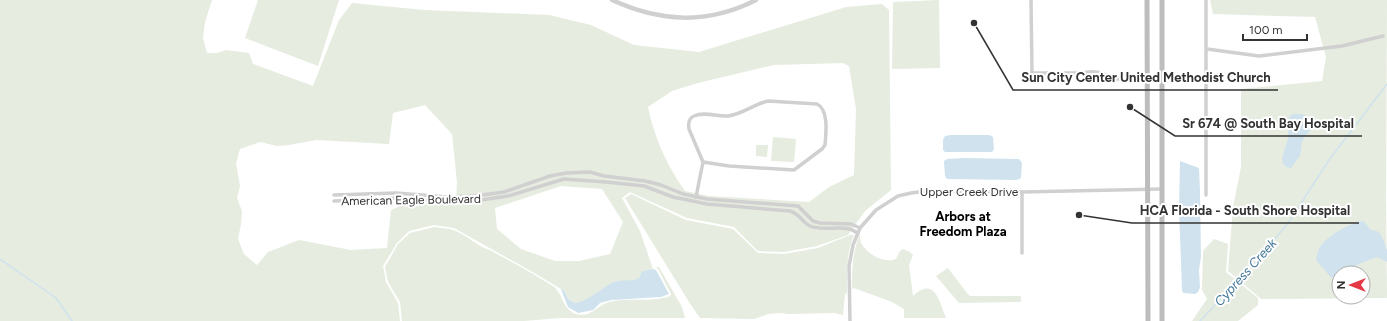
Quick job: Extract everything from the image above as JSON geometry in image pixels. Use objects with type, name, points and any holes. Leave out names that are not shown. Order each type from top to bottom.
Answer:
[{"type":"main road","points":[[1147,0],[1148,321]]},
{"type":"main road","points":[[1162,0],[1162,321]]},
{"type":"street","points":[[612,0],[649,14],[684,18],[720,14],[737,9],[756,0]]},
{"type":"street","points":[[1031,0],[1032,73],[1083,73],[1091,71],[1107,74],[1113,79]]},
{"type":"street","points":[[1206,0],[1206,194]]},
{"type":"street","points":[[1207,49],[1259,56],[1342,46],[1383,36]]},
{"type":"street","points":[[1083,73],[1104,81],[1113,79],[1161,79]]},
{"type":"street","points":[[695,202],[703,162],[688,124],[690,119],[694,116],[700,114],[727,116],[736,114],[761,102],[768,101],[817,104],[822,106],[825,112],[825,145],[822,149],[794,170],[729,166],[703,162]]},
{"type":"street","name":"American Eagle Boulevard","points":[[334,195],[396,193],[447,197],[475,196],[504,192],[539,179],[566,173],[594,173],[604,176],[646,181],[683,194],[720,201],[798,206],[813,221],[820,223],[851,224],[860,228]]},
{"type":"street","name":"American Eagle Boulevard","points":[[334,201],[396,198],[447,202],[481,200],[508,196],[564,179],[644,186],[673,197],[695,202],[790,211],[801,216],[805,223],[812,227],[849,229],[858,233]]},
{"type":"street","name":"Upper Creek Drive","points":[[850,321],[850,266],[853,245],[860,228],[876,210],[898,196],[927,191],[1022,192],[1162,189]]},
{"type":"street","points":[[1022,192],[1022,253]]},
{"type":"street","points":[[343,195],[344,201]]},
{"type":"shaded area","points":[[0,0],[212,0],[205,22],[203,38],[207,53],[217,53],[226,50],[249,53],[253,64],[313,86],[339,20],[352,3],[424,10],[549,15],[591,25],[634,45],[699,52],[846,7],[882,4],[889,10],[891,190],[865,211],[848,235],[817,246],[784,252],[758,251],[734,227],[687,218],[630,192],[622,198],[640,231],[653,269],[642,271],[639,278],[633,281],[615,282],[586,300],[575,303],[568,299],[564,290],[454,228],[434,225],[409,231],[397,243],[383,266],[386,282],[398,303],[400,321],[0,321]],"holes":[[[843,63],[849,66],[856,109],[854,175],[829,187],[809,202],[709,196],[685,191],[672,172],[662,151],[648,107],[672,91],[698,83],[774,65]],[[425,105],[452,134],[457,182],[456,204],[407,203],[391,210],[387,248],[351,250],[299,240],[268,252],[257,265],[244,254],[238,239],[242,211],[237,198],[240,186],[236,163],[240,149],[260,142],[277,146],[316,140],[389,144],[393,113]],[[561,186],[602,189],[623,222],[610,254],[579,261],[555,261],[521,249],[497,229],[495,208]]]},
{"type":"shaded area","points":[[258,0],[339,0],[318,66],[245,38]]},
{"type":"shaded area","points":[[939,0],[940,68],[892,69],[893,2]]},
{"type":"shaded area","points":[[1210,0],[1387,0],[1387,298],[1371,298],[1371,265],[1331,265],[1331,298],[1261,299],[1228,271],[1233,207],[1241,167],[1241,89],[1322,81],[1326,57],[1315,17],[1213,14]]},
{"type":"shaded area","points":[[773,137],[796,139],[794,162],[771,161]]},
{"type":"shaded area","points":[[756,145],[768,145],[767,157],[756,156]]},
{"type":"shaded area","points":[[631,194],[686,220],[733,229],[758,253],[784,254],[818,248],[850,235],[854,235],[848,256],[847,293],[845,294],[843,315],[835,313],[782,313],[768,314],[754,319],[700,318],[625,198]]},
{"type":"shaded area","points":[[434,227],[453,230],[463,234],[481,246],[537,276],[555,288],[569,310],[581,315],[585,315],[609,302],[655,299],[670,296],[671,294],[658,269],[655,267],[659,267],[682,307],[685,318],[560,318],[524,321],[402,321],[400,302],[388,282],[385,267],[398,244],[410,233]]},
{"type":"shaded area","points":[[860,234],[861,243],[867,251],[881,259],[896,259],[900,251],[903,249],[910,252],[913,255],[909,265],[913,296],[926,289],[931,290],[938,298],[946,318],[904,318],[904,309],[892,302],[854,288],[852,289],[854,254]]},
{"type":"shaded area","points":[[1214,239],[1228,244],[1226,272],[1258,298],[1258,305],[1238,321],[1192,321],[1207,299],[1202,290],[1203,251]]},
{"type":"shaded area","points":[[948,268],[970,296],[1021,296],[1021,302],[959,303],[936,276]]},
{"type":"water","points":[[1293,114],[1302,114],[1309,117],[1311,129],[1302,141],[1300,156],[1291,168],[1286,167],[1282,158],[1288,139],[1289,117]]},
{"type":"water","points":[[989,135],[993,137],[994,149],[992,152],[945,152],[943,150],[943,140],[945,136]]},
{"type":"water","points":[[947,159],[1019,159],[1022,163],[1021,178],[1017,180],[947,179],[945,176],[944,161]]},
{"type":"water","points":[[1180,161],[1199,168],[1201,257],[1199,270],[1200,287],[1198,292],[1195,294],[1183,293],[1182,290],[1179,209]]},
{"type":"water","points":[[1363,221],[1371,230],[1377,231],[1381,235],[1387,250],[1387,262],[1377,257],[1357,265],[1331,265],[1331,276],[1316,260],[1320,248],[1324,242],[1337,232]]},
{"type":"water","points":[[653,269],[656,270],[669,294],[661,297],[611,300],[600,303],[593,310],[578,313],[568,307],[561,289],[564,290],[568,299],[575,303],[587,299],[614,282],[639,278],[642,271]]},
{"type":"waterway","name":"Cypress Creek","points":[[1200,321],[1254,264],[1289,222],[1329,160],[1387,84]]},
{"type":"waterway","name":"Cypress Creek","points":[[0,259],[56,298],[72,321]]},
{"type":"place","name":"Sun City Center United Methodist Church","points":[[974,23]]},
{"type":"place","name":"Sr 674 @ South Bay Hospital","points":[[1130,107]]},
{"type":"place","name":"HCA Florida - South Shore Hospital","points":[[1079,215]]},
{"type":"district","name":"Arbors at Freedom Plaza","points":[[963,224]]}]
